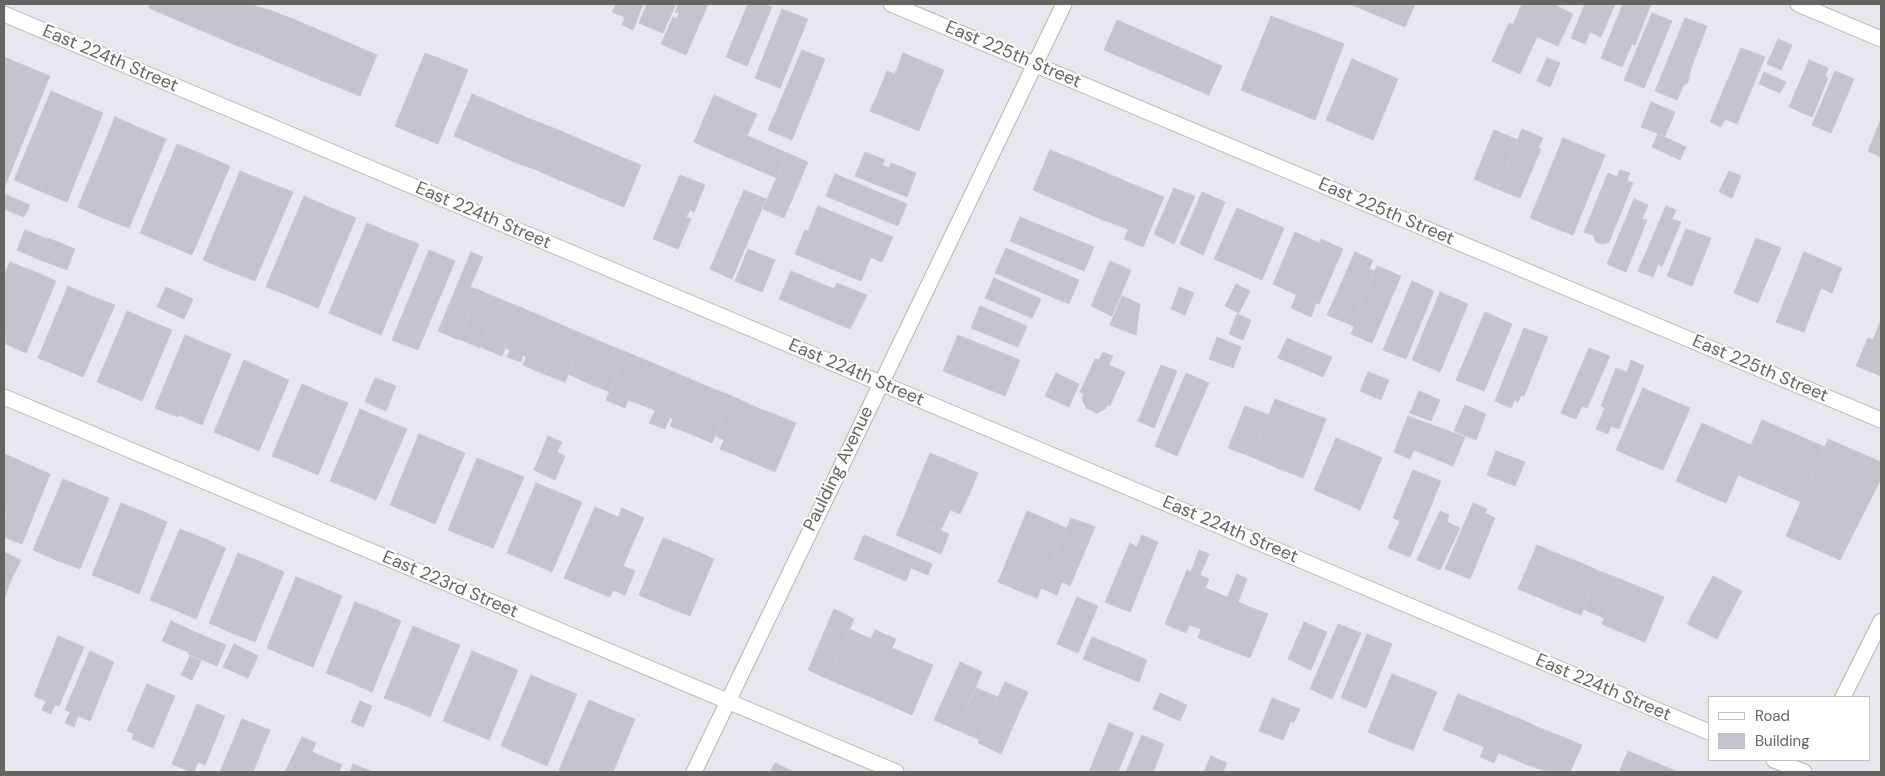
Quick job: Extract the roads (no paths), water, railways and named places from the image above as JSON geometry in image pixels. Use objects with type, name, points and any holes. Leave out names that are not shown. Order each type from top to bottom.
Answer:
[{"type":"street","name":"East 225th Street","points":[[891,4],[1881,420]]},
{"type":"street","name":"Paulding Avenue","points":[[694,772],[1064,4]]},
{"type":"street","points":[[1798,4],[1881,39]]},
{"type":"street","name":"East 224th Street","points":[[4,14],[1708,732]]},
{"type":"street","name":"East 223rd Street","points":[[4,397],[896,772]]},
{"type":"street","points":[[1844,696],[1881,621]]},
{"type":"street","points":[[1776,761],[1804,772],[1810,761]]}]
